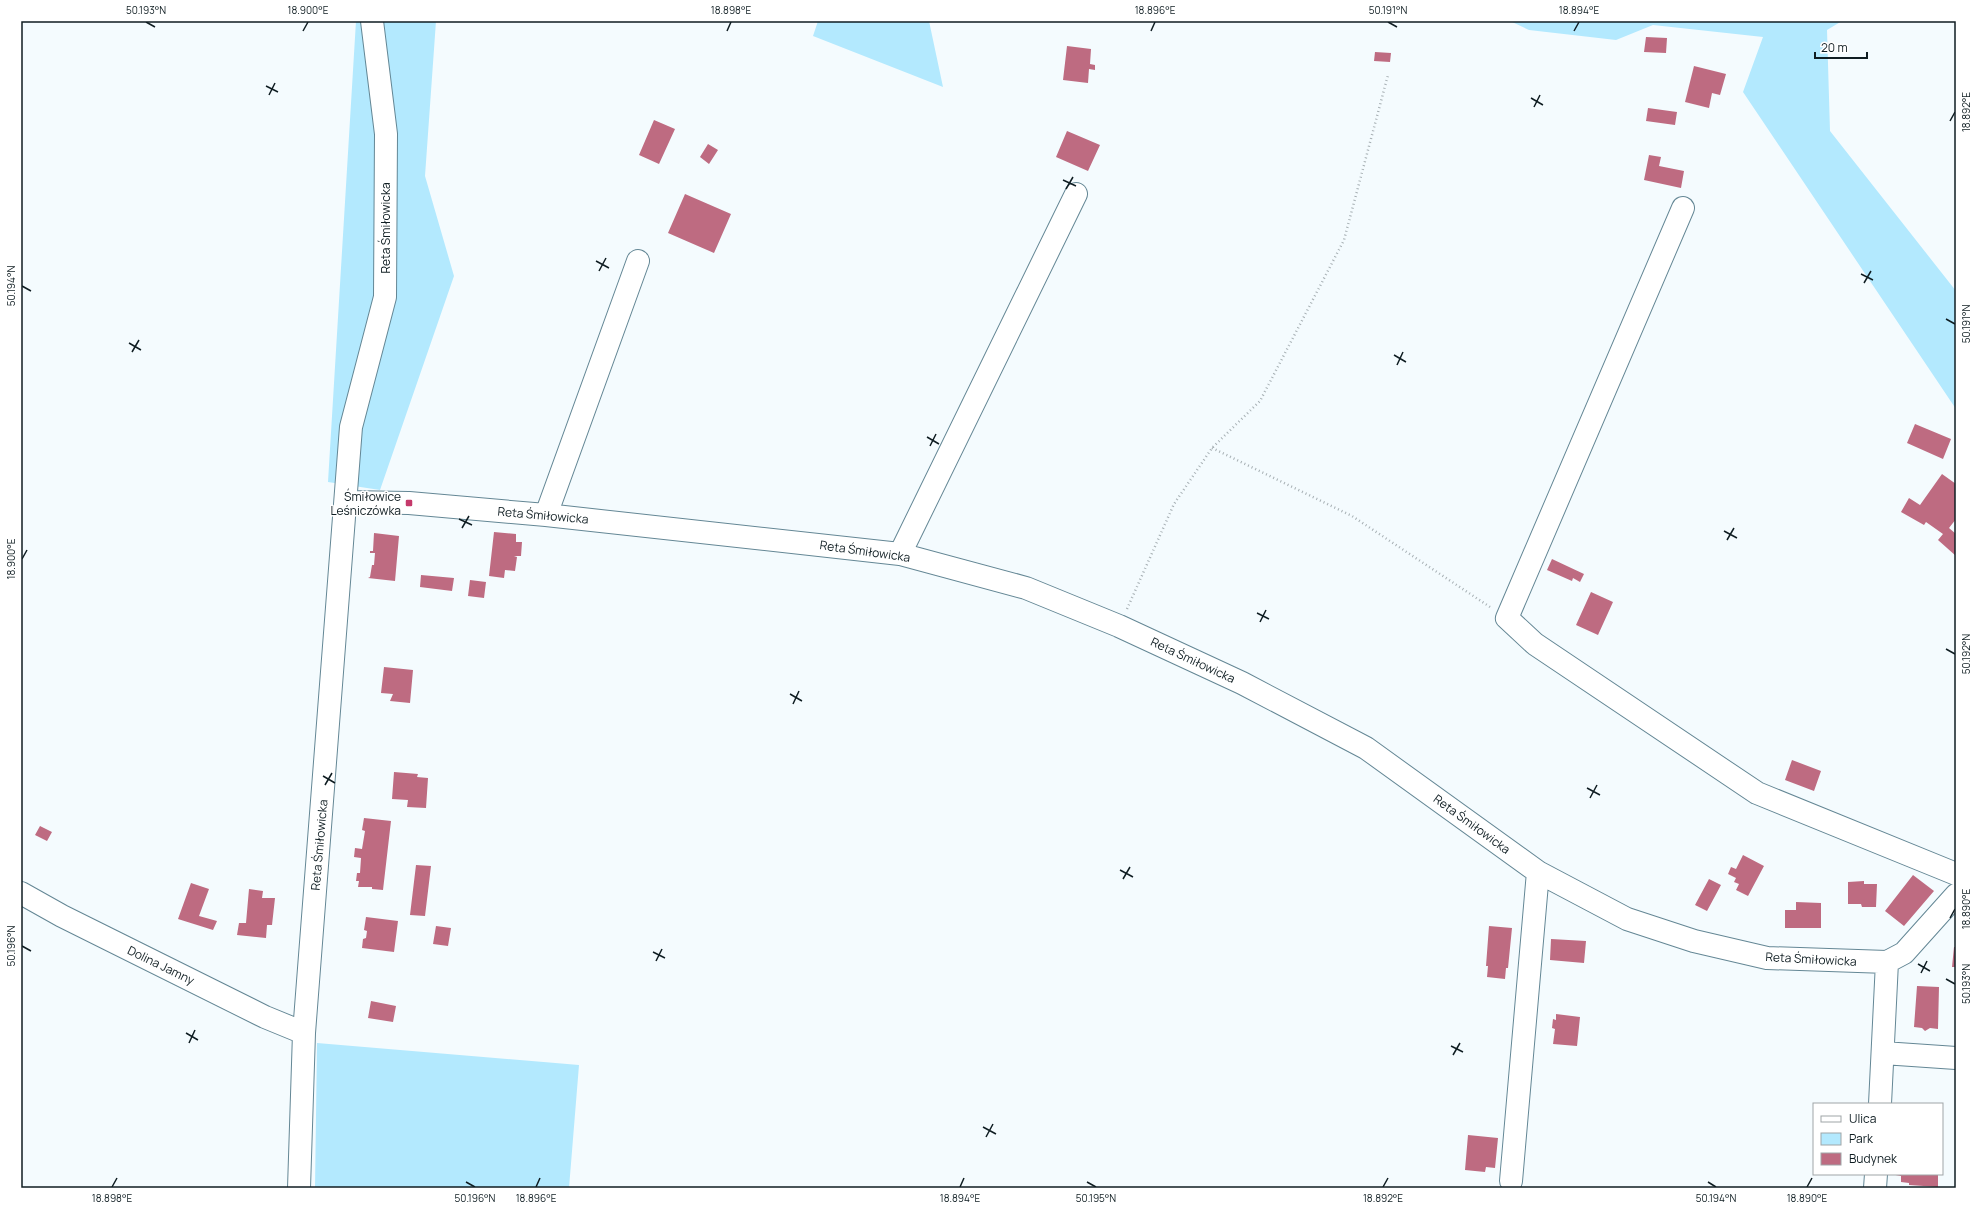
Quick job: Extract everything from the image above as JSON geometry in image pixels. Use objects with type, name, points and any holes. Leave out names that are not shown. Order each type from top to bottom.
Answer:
[{"type":"street","name":"Reta Śmiłowicka","points":[[299,1188],[304,1033],[351,427],[385,297],[386,134],[372,21]]},
{"type":"street","points":[[900,554],[1076,194]]},
{"type":"street","points":[[1683,208],[1507,618],[1536,644],[1757,793],[1956,874]]},
{"type":"street","points":[[546,515],[638,261]]},
{"type":"street","name":"Reta Śmiłowicka","points":[[346,502],[409,503],[546,515],[900,554],[1026,588],[1119,626],[1242,683],[1366,748],[1538,872],[1627,920],[1694,941],[1767,958],[1887,962]]},
{"type":"street","points":[[1511,1181],[1538,872]]},
{"type":"street","name":"Dolina Jamny","points":[[21,893],[265,1017],[304,1033]]},
{"type":"street","points":[[1880,1103],[1887,962],[1904,953],[1956,895]]},
{"type":"street","points":[[1883,1053],[1956,1058]]},
{"type":"street","points":[[1875,1188],[1876,1175]]},
{"type":"path","points":[[1119,626],[1174,504],[1212,448],[1260,401],[1344,240],[1388,75]]},
{"type":"path","points":[[1212,448],[1352,516],[1507,618]]},
{"type":"green space","points":[[356,21],[436,21],[425,176],[454,276],[380,490],[328,482]]},
{"type":"green space","points":[[818,21],[929,21],[943,87],[813,36]]},
{"type":"green space","points":[[1510,21],[1842,21],[1827,30],[1830,131],[1956,291],[1956,409],[1743,92],[1763,37],[1653,25],[1616,40],[1529,30]]},
{"type":"green space","points":[[317,1043],[579,1065],[569,1188],[315,1188]]},
{"type":"building","points":[[1646,37],[1667,38],[1666,53],[1644,52]]},
{"type":"building","points":[[1067,46],[1091,49],[1090,64],[1095,65],[1095,70],[1089,69],[1088,83],[1063,80]]},
{"type":"building","points":[[1375,52],[1391,53],[1390,62],[1374,61]]},
{"type":"building","points":[[1694,66],[1726,74],[1720,95],[1712,93],[1709,108],[1685,102]]},
{"type":"building","points":[[1648,108],[1677,112],[1675,125],[1646,121]]},
{"type":"building","points":[[654,120],[675,129],[659,164],[639,155]]},
{"type":"building","points":[[1067,131],[1100,145],[1088,171],[1056,157]]},
{"type":"building","points":[[708,144],[718,150],[709,164],[700,157]]},
{"type":"building","points":[[1649,155],[1661,157],[1659,166],[1684,171],[1681,188],[1644,180]]},
{"type":"building","points":[[685,194],[731,214],[714,253],[668,233]]},
{"type":"building","points":[[1915,424],[1951,439],[1943,459],[1907,443]]},
{"type":"building","points":[[1942,474],[1956,484],[1956,519],[1949,528],[1956,534],[1956,556],[1938,540],[1943,534],[1926,522],[1924,525],[1901,512],[1909,498],[1920,505]]},
{"type":"building","points":[[494,532],[516,534],[516,542],[522,542],[521,556],[514,556],[517,557],[515,571],[505,570],[504,578],[489,576]]},
{"type":"building","points":[[374,533],[399,536],[395,581],[368,578],[370,577],[372,565],[374,565],[375,553],[370,553],[370,551],[373,551]]},
{"type":"building","points":[[1552,559],[1584,574],[1580,582],[1573,578],[1572,581],[1547,570]]},
{"type":"building","points":[[421,575],[454,578],[452,591],[420,587]]},
{"type":"building","points":[[470,580],[486,582],[484,598],[468,596]]},
{"type":"building","points":[[1591,592],[1613,602],[1598,635],[1576,625]]},
{"type":"building","points":[[384,667],[413,670],[410,703],[390,701],[393,694],[381,693]]},
{"type":"building","points":[[1792,760],[1821,771],[1814,791],[1785,780]]},
{"type":"building","points":[[394,772],[418,774],[417,777],[428,778],[426,808],[407,807],[408,800],[392,799]]},
{"type":"building","points":[[364,818],[391,821],[383,890],[372,889],[372,887],[358,887],[359,881],[356,881],[357,873],[360,873],[361,858],[354,857],[355,848],[362,849],[365,831],[362,830]]},
{"type":"building","points":[[40,826],[52,832],[47,841],[35,835]]},
{"type":"building","points":[[1743,855],[1764,866],[1748,896],[1736,890],[1739,884],[1734,882],[1736,878],[1728,874],[1731,867],[1736,869]]},
{"type":"building","points":[[416,865],[431,866],[425,916],[410,915]]},
{"type":"building","points":[[1913,875],[1934,891],[1904,926],[1885,911]]},
{"type":"building","points":[[1709,879],[1721,885],[1707,911],[1695,905]]},
{"type":"building","points":[[1864,881],[1864,884],[1877,884],[1876,907],[1862,907],[1861,904],[1848,904],[1848,882]]},
{"type":"building","points":[[191,883],[209,889],[199,916],[217,921],[213,930],[178,919]]},
{"type":"building","points":[[249,889],[263,891],[262,898],[275,898],[272,925],[267,925],[266,938],[237,935],[239,923],[246,923]]},
{"type":"building","points":[[1796,902],[1821,903],[1821,928],[1785,928],[1785,910],[1796,910]]},
{"type":"building","points":[[366,917],[398,921],[394,952],[362,948],[363,939],[366,938],[367,931],[364,930]]},
{"type":"building","points":[[436,926],[451,928],[448,946],[433,944]]},
{"type":"building","points":[[1489,926],[1512,928],[1508,968],[1506,968],[1505,979],[1487,977],[1488,966],[1486,966]]},
{"type":"building","points":[[1551,939],[1586,941],[1584,963],[1550,960]]},
{"type":"building","points":[[1954,947],[1956,947],[1956,967],[1952,967]]},
{"type":"building","points":[[1917,986],[1939,987],[1938,1029],[1930,1028],[1925,1031],[1922,1028],[1914,1027]]},
{"type":"building","points":[[371,1001],[396,1006],[393,1022],[368,1018]]},
{"type":"building","points":[[1556,1014],[1580,1017],[1577,1046],[1553,1044],[1555,1029],[1552,1028],[1553,1019],[1556,1020]]},
{"type":"building","points":[[1468,1135],[1498,1138],[1495,1168],[1486,1167],[1485,1172],[1465,1170]]},
{"type":"building","points":[[1896,1175],[1938,1175],[1938,1187],[1909,1185],[1909,1183],[1901,1182],[1901,1176]]},
{"type":"place","name":"Śmiłowice Leśniczówka","points":[[409,503]]}]
